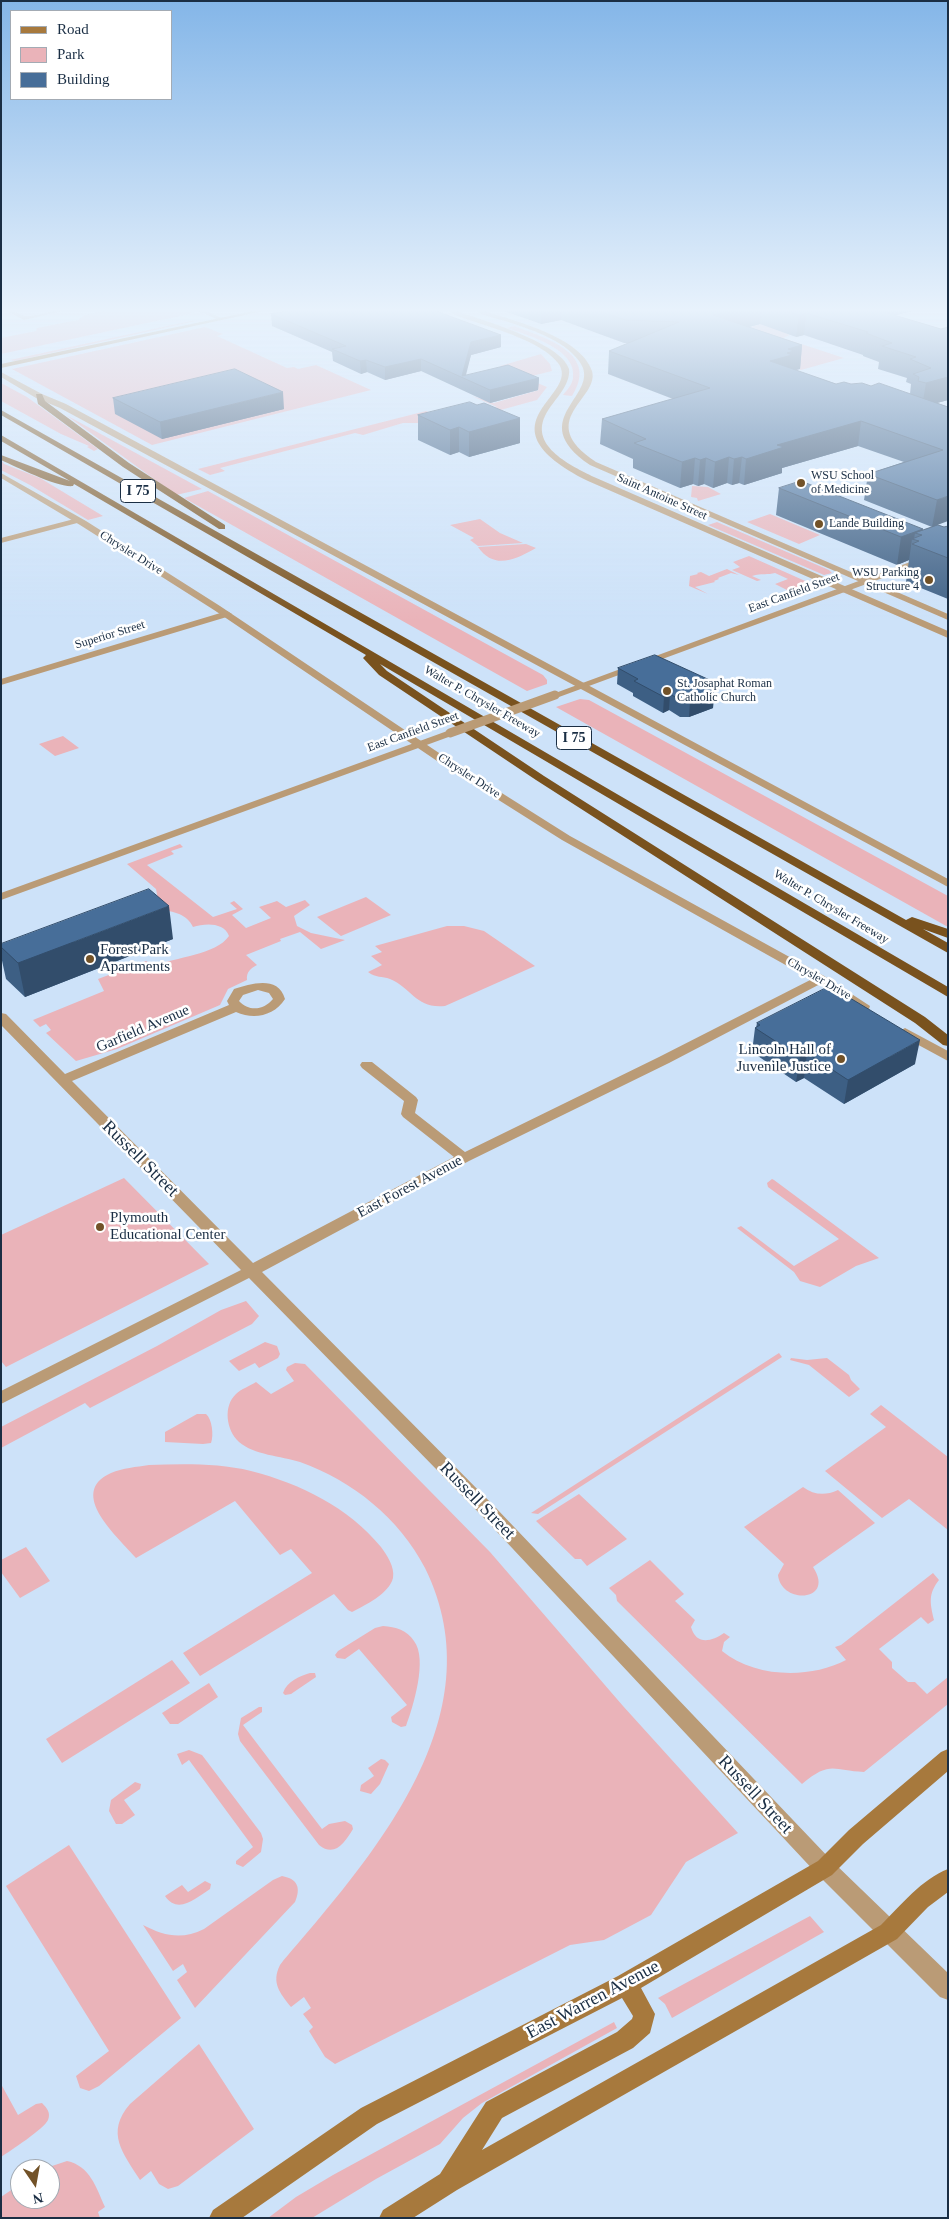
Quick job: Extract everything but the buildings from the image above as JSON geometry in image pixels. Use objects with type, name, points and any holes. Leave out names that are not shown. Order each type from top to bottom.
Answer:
[{"type":"highway","name":"Walter P. Chrysler Freeway","points":[[5,415],[275,570],[948,950]]},
{"type":"highway","points":[[58,415],[178,501],[257,549],[275,570]]},
{"type":"highway","name":"Walter P. Chrysler Freeway","points":[[1,437],[948,994]]},
{"type":"highway","points":[[1,457],[45,476],[95,491]]},
{"type":"highway","points":[[349,640],[384,673],[540,778],[920,1020],[948,1042]]},
{"type":"highway","points":[[873,907],[948,934]]},
{"type":"main road","name":"East Warren Avenue","points":[[221,2218],[369,2116],[626,1984],[824,1868],[948,1758]]},
{"type":"main road","points":[[391,2218],[449,2182],[889,1932],[921,1900],[948,1879]]},
{"type":"main road","points":[[449,2182],[494,2110],[625,2040],[642,2025],[644,2014],[626,1984]]},
{"type":"street","points":[[80,415],[948,884]]},
{"type":"street","name":"Saint Antoine Street","points":[[542,415],[538,429],[541,439],[595,466],[948,617]]},
{"type":"street","name":"Saint Antoine Street","points":[[565,415],[565,435],[561,449],[565,466],[946,632]]},
{"type":"street","name":"Chrysler Drive","points":[[1,475],[78,520],[226,614],[420,744],[589,852],[820,979],[878,1015]]},
{"type":"street","points":[[601,483],[615,480],[647,494],[681,503]]},
{"type":"street","points":[[635,498],[665,506],[694,518],[711,516]]},
{"type":"street","points":[[1,541],[78,520]]},
{"type":"street","name":"East Canfield Street","points":[[1,897],[948,551]]},
{"type":"street","name":"Superior Street","points":[[1,682],[226,614]]},
{"type":"street","name":"East Forest Avenue","points":[[1,1398],[253,1270],[464,1158],[664,1060],[820,979]]},
{"type":"street","name":"Garfield Avenue","points":[[62,1080],[236,1007]]},
{"type":"street","name":"Russell Street","points":[[1,1017],[253,1270],[490,1513],[824,1868],[948,1989]]},
{"type":"street","points":[[894,1025],[948,1057]]},
{"type":"street","points":[[367,1065],[411,1100],[408,1114],[464,1158]]},
{"type":"green space","points":[[26,415],[51,415],[98,449],[94,451],[87,447],[89,446],[61,434]]},
{"type":"green space","points":[[66,415],[202,489],[176,495]]},
{"type":"green space","points":[[96,415],[273,415],[152,445]]},
{"type":"green space","points":[[412,415],[434,415],[454,423],[403,423],[363,435],[355,433],[220,468],[225,471],[210,475],[198,469]]},
{"type":"green space","points":[[468,415],[484,415],[457,422],[451,419]]},
{"type":"green space","points":[[1,460],[4,464],[40,478],[103,516],[88,520],[1,470]]},
{"type":"green space","points":[[692,486],[708,487],[721,494],[698,501],[697,498],[691,497]]},
{"type":"green space","points":[[208,491],[543,675],[547,680],[547,684],[527,691],[184,498]]},
{"type":"green space","points":[[770,514],[820,535],[799,544],[747,522]]},
{"type":"green space","points":[[480,519],[500,533],[523,543],[478,546],[470,540],[474,538],[450,525]]},
{"type":"green space","points":[[717,522],[829,570],[832,573],[824,575],[708,525]]},
{"type":"green space","points":[[526,544],[536,548],[505,561],[491,559],[478,547]]},
{"type":"green space","points":[[749,556],[821,588],[799,596],[775,584],[788,579],[775,573],[752,576],[761,580],[757,581],[732,570],[740,567],[733,562]]},
{"type":"green space","points":[[727,569],[739,575],[731,573],[718,578],[715,582],[695,587],[708,594],[689,586],[690,576],[701,572],[709,576]]},
{"type":"green space","points":[[580,699],[589,700],[948,896],[948,927],[556,707]]},
{"type":"green space","points":[[63,736],[79,748],[55,756],[39,744]]},
{"type":"green space","points":[[180,844],[183,847],[171,851],[174,854],[147,865],[213,917],[237,909],[230,903],[234,901],[243,909],[232,915],[246,928],[271,918],[259,907],[277,901],[286,907],[305,900],[310,905],[294,916],[297,926],[311,933],[345,940],[321,949],[300,932],[280,939],[281,941],[246,955],[257,965],[249,971],[247,980],[228,989],[220,1005],[117,1049],[76,1061],[46,1033],[51,1030],[46,1024],[40,1027],[33,1020],[104,991],[98,979],[146,961],[154,966],[195,955],[215,947],[229,936],[227,931],[219,926],[208,924],[193,927],[183,916],[175,912],[160,910],[156,889],[127,864]]},
{"type":"green space","points":[[366,897],[391,915],[341,936],[317,917]]},
{"type":"green space","points":[[447,926],[464,926],[484,931],[535,966],[445,1006],[427,1004],[398,983],[368,972],[382,965],[371,956],[382,952],[375,946]]},
{"type":"green space","name":"Plymouth Educational Center","points":[[124,1178],[209,1264],[6,1367],[1,1361],[1,1235]]},
{"type":"green space","points":[[772,1179],[879,1258],[856,1266],[820,1287],[800,1281],[794,1272],[737,1228],[741,1226],[794,1266],[839,1239],[768,1187],[767,1183]]},
{"type":"green space","points":[[246,1301],[259,1316],[252,1324],[90,1408],[85,1403],[1,1448],[1,1427],[157,1346],[221,1310]]},
{"type":"green space","points":[[265,1342],[277,1346],[280,1354],[278,1358],[259,1368],[255,1363],[239,1371],[229,1361]]},
{"type":"green space","points":[[779,1353],[782,1357],[538,1514],[531,1513]]},
{"type":"green space","points":[[791,1358],[807,1360],[827,1358],[849,1375],[851,1380],[860,1389],[849,1397],[809,1365],[790,1360]]},
{"type":"green space","points":[[295,1363],[305,1364],[490,1552],[623,1706],[738,1833],[686,1862],[651,1915],[604,1940],[570,1945],[335,2064],[325,2057],[309,2031],[313,2027],[303,2014],[311,2008],[304,1997],[291,2007],[278,1988],[277,1971],[351,1879],[385,1832],[414,1783],[435,1732],[446,1678],[444,1624],[425,1568],[402,1533],[373,1503],[320,1470],[300,1462],[252,1450],[239,1442],[231,1431],[228,1411],[229,1405],[236,1394],[256,1382],[271,1394],[294,1381],[286,1370],[287,1367]]},
{"type":"green space","points":[[881,1405],[948,1457],[948,1530],[909,1499],[882,1518],[825,1471],[886,1427],[870,1414]]},
{"type":"green space","points":[[197,1414],[206,1414],[210,1420],[211,1443],[165,1442],[165,1432]]},
{"type":"green space","points":[[175,1464],[239,1468],[270,1476],[305,1490],[339,1509],[354,1520],[381,1547],[392,1565],[393,1578],[391,1584],[382,1594],[352,1612],[334,1594],[200,1676],[183,1653],[312,1573],[291,1549],[280,1555],[235,1501],[136,1558],[100,1516],[95,1503],[94,1492],[98,1482],[111,1473],[149,1465]]},
{"type":"green space","points":[[803,1487],[811,1492],[820,1494],[838,1490],[875,1523],[813,1567],[818,1579],[818,1587],[813,1593],[796,1595],[781,1585],[778,1575],[784,1564],[744,1527]]},
{"type":"green space","points":[[579,1494],[627,1539],[587,1566],[581,1559],[575,1559],[536,1521]]},
{"type":"green space","points":[[26,1547],[50,1581],[20,1598],[1,1572],[1,1560]]},
{"type":"green space","points":[[650,1560],[684,1594],[675,1601],[695,1620],[691,1627],[696,1637],[709,1640],[724,1633],[730,1637],[724,1642],[722,1651],[735,1660],[766,1671],[783,1673],[800,1673],[816,1670],[846,1660],[835,1647],[841,1645],[933,1573],[939,1580],[935,1585],[931,1599],[934,1620],[928,1624],[921,1617],[879,1649],[892,1662],[892,1668],[908,1682],[915,1682],[927,1694],[948,1677],[948,1704],[864,1772],[826,1769],[802,1784],[617,1601],[616,1595],[609,1588]]},
{"type":"green space","points":[[383,1626],[397,1628],[405,1632],[411,1637],[418,1649],[420,1659],[418,1683],[406,1726],[401,1727],[392,1722],[391,1717],[407,1705],[359,1649],[345,1659],[337,1658],[335,1655],[338,1651],[375,1628]]},
{"type":"green space","points":[[172,1660],[190,1683],[62,1763],[46,1739]]},
{"type":"green space","points":[[315,1673],[316,1677],[291,1694],[285,1695],[283,1693],[291,1682],[298,1677]]},
{"type":"green space","points":[[209,1683],[218,1697],[178,1724],[170,1724],[162,1713]]},
{"type":"green space","points":[[262,1707],[262,1712],[243,1725],[322,1829],[329,1824],[345,1821],[352,1825],[353,1829],[339,1847],[330,1850],[319,1845],[240,1741],[238,1734],[241,1718]]},
{"type":"green space","points":[[189,1750],[202,1755],[261,1833],[263,1839],[261,1852],[243,1867],[236,1864],[236,1861],[253,1847],[189,1760],[182,1765],[177,1754]]},
{"type":"green space","points":[[381,1759],[389,1764],[380,1784],[371,1794],[360,1791],[361,1785],[374,1776],[368,1768]]},
{"type":"green space","points":[[135,1782],[141,1784],[140,1789],[124,1800],[135,1815],[122,1824],[116,1824],[109,1811],[111,1800]]},
{"type":"green space","points":[[69,1845],[181,2018],[99,2086],[89,2091],[80,2088],[76,2076],[109,2051],[6,1886]]},
{"type":"green space","points":[[282,1876],[292,1879],[297,1885],[298,1892],[295,1902],[195,2008],[177,1980],[187,1972],[183,1964],[173,1971],[143,1925],[166,1934],[188,1935],[204,1929],[273,1880]]},
{"type":"green space","points":[[205,1881],[211,1884],[210,1889],[187,1903],[176,1904],[170,1902],[165,1896],[182,1885],[188,1892]]},
{"type":"green space","points":[[810,1916],[824,1932],[672,2018],[665,2004],[658,1998]]},
{"type":"green space","points":[[614,2022],[617,2028],[482,2103],[463,2118],[440,2144],[376,2179],[312,2218],[268,2218],[296,2197],[333,2175]]},
{"type":"green space","points":[[199,2044],[254,2129],[178,2186],[168,2189],[159,2184],[151,2171],[140,2180],[119,2143],[119,2124],[130,2104]]},
{"type":"green space","points":[[1,2084],[18,2115],[36,2104],[42,2103],[49,2115],[48,2120],[40,2129],[1,2157]]},
{"type":"green space","points":[[67,2161],[87,2172],[105,2207],[98,2212],[100,2218],[1,2218],[1,2197],[10,2191],[10,2209],[60,2209],[60,2163]]},
{"type":"place","name":"WSU School of Medicine","points":[[801,483]]},
{"type":"place","name":"Lande Building","points":[[819,524]]},
{"type":"place","name":"WSU Parking Structure 4","points":[[929,580]]},
{"type":"place","name":"St. Josaphat Roman Catholic Church","points":[[667,691]]},
{"type":"place","name":"Forest Park Apartments","points":[[90,959]]},
{"type":"place","name":"Lincoln Hall of Juvenile Justice","points":[[841,1059]]},
{"type":"place","name":"Plymouth Educational Center","points":[[100,1227]]}]
